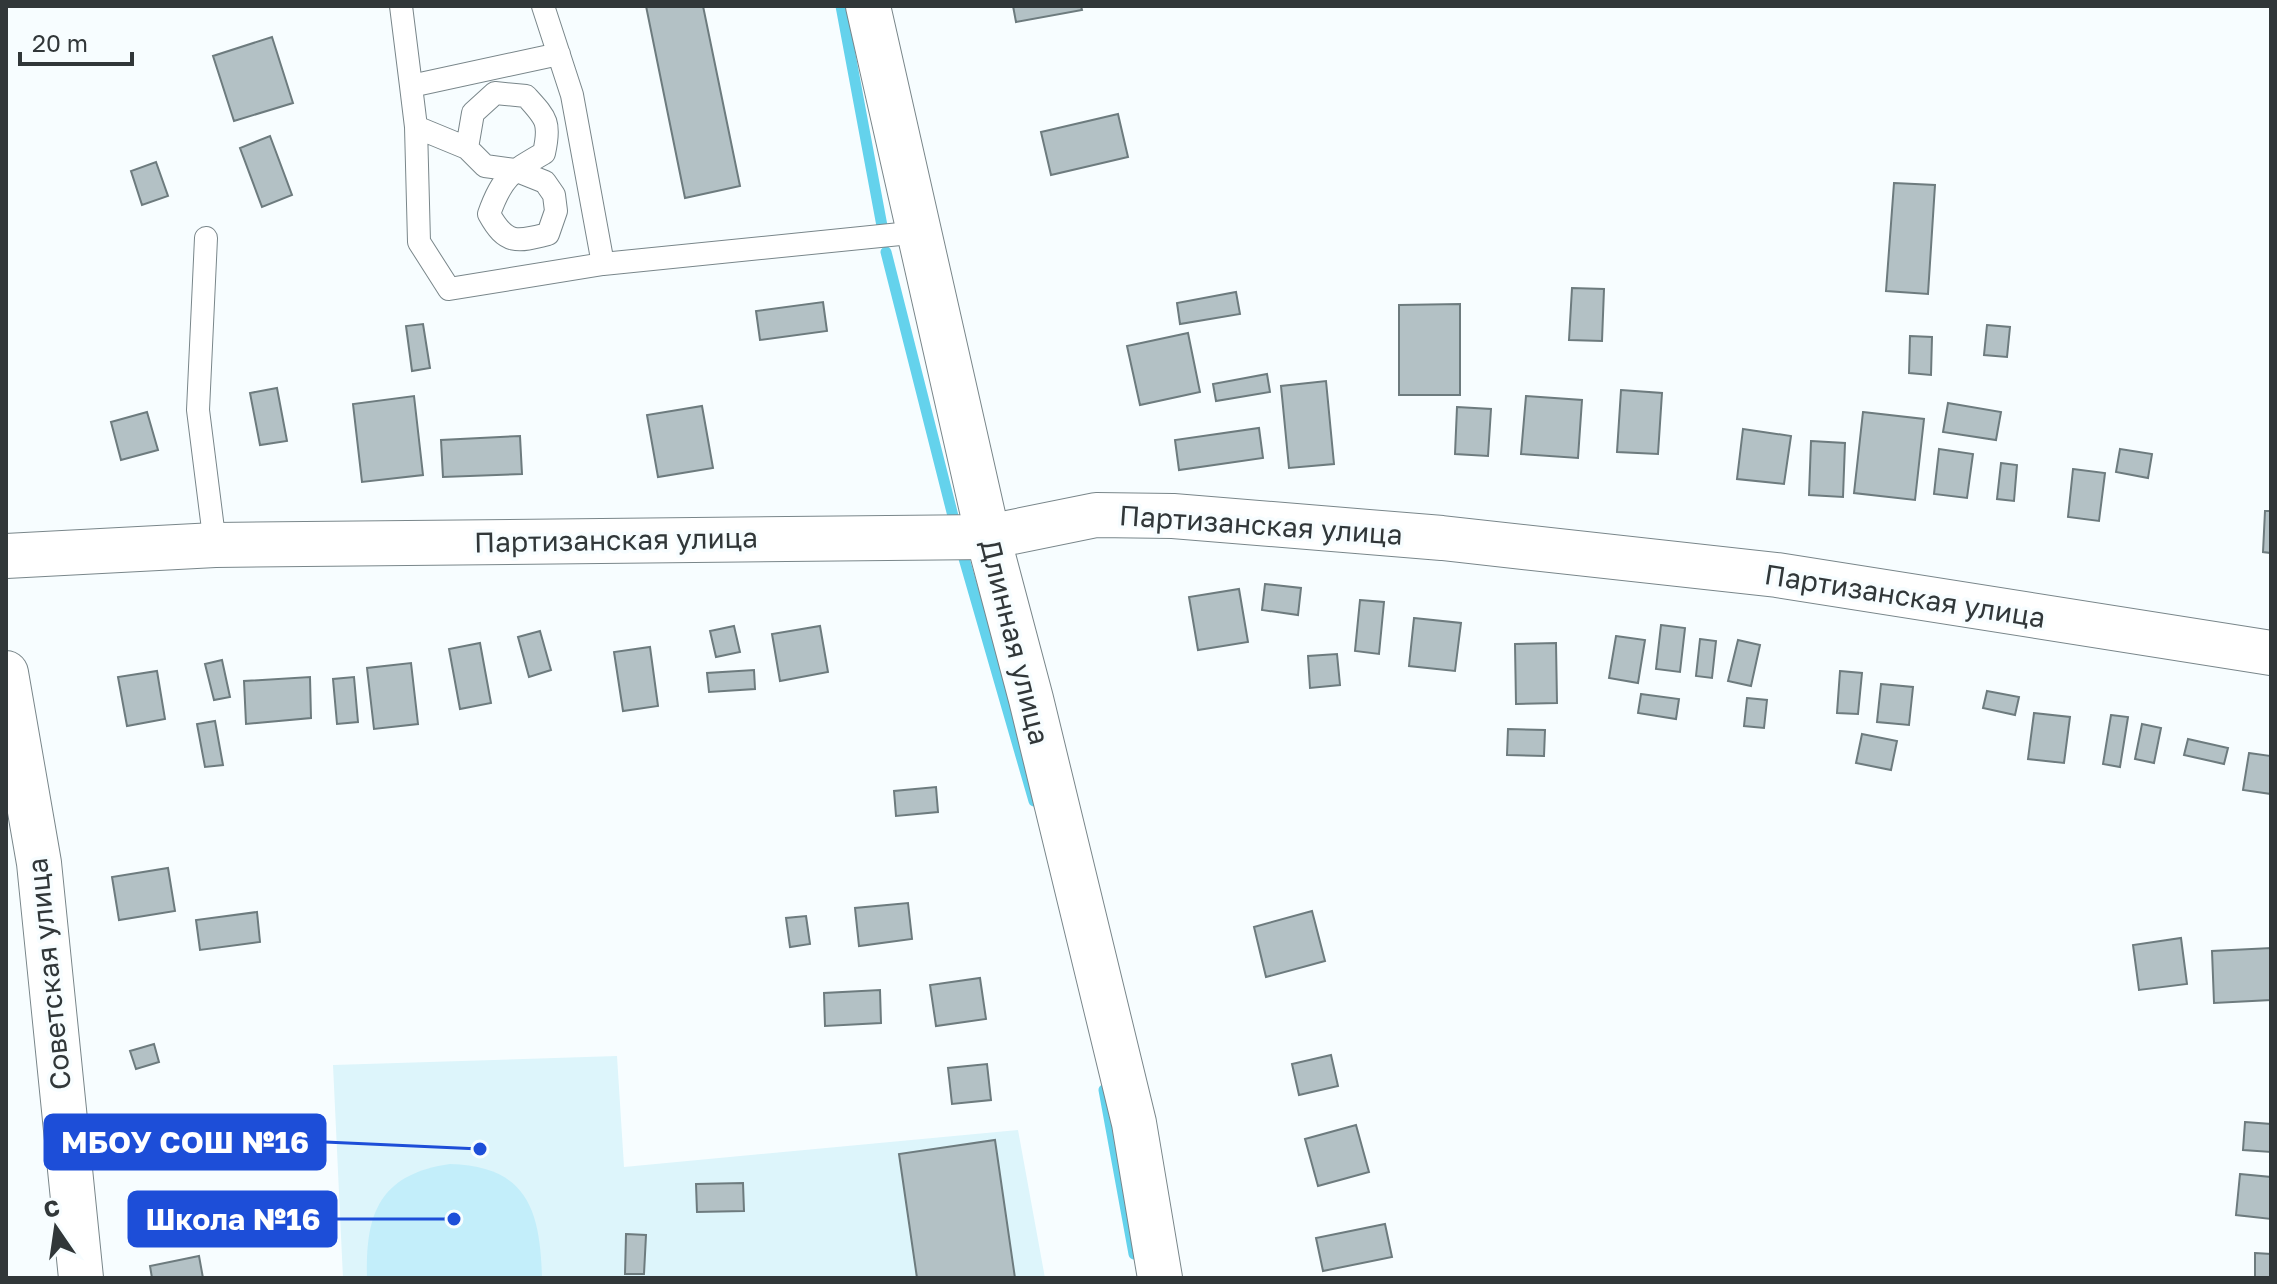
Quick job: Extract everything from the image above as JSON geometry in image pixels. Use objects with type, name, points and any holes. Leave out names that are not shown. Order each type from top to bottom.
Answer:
[{"type":"street","name":"Длинная улица","points":[[868,6],[988,537],[1031,699],[1134,1123],[1160,1278]]},
{"type":"street","name":"Партизанская улица","points":[[6,556],[215,545],[988,537],[1096,515],[1173,516],[1442,538],[1777,575],[2271,653]]},
{"type":"street","name":"Советская улица","points":[[6,673],[39,863],[81,1278]]},
{"type":"lane","points":[[401,6],[416,127],[419,242],[449,289],[603,264],[920,232]]},
{"type":"lane","points":[[543,6],[572,95],[603,264]]},
{"type":"lane","points":[[411,86],[559,54]]},
{"type":"lane","points":[[416,127],[467,148],[485,166],[515,170],[544,153],[548,134],[546,118],[526,96],[495,93],[473,113],[467,148]]},
{"type":"lane","points":[[206,238],[198,410],[215,545]]},
{"type":"shaded area","points":[[617,1056],[624,1167],[1018,1130],[1045,1278],[343,1278],[333,1065]]},
{"type":"shaded area","points":[[450,1164],[497,1173],[513,1183],[533,1213],[542,1278],[367,1278],[369,1234],[382,1200],[392,1187],[407,1177]]},
{"type":"building","points":[[646,6],[703,6],[740,186],[685,198]]},
{"type":"building","points":[[1013,6],[1081,6],[1082,10],[1016,22]]},
{"type":"building","points":[[272,37],[293,103],[234,121],[213,56]]},
{"type":"building","points":[[1118,114],[1128,157],[1051,175],[1041,132]]},
{"type":"building","points":[[270,136],[292,195],[262,207],[240,148]]},
{"type":"building","points":[[156,162],[168,196],[142,205],[131,171]]},
{"type":"building","points":[[1894,183],[1935,185],[1928,294],[1886,291]]},
{"type":"building","points":[[1572,288],[1604,289],[1602,341],[1569,340]]},
{"type":"building","points":[[1236,292],[1240,314],[1180,324],[1177,303]]},
{"type":"building","points":[[823,302],[827,331],[760,340],[756,311]]},
{"type":"building","points":[[1460,304],[1460,395],[1399,395],[1399,305]]},
{"type":"building","points":[[423,324],[430,368],[412,371],[406,326]]},
{"type":"building","points":[[1987,325],[2010,327],[2007,357],[1984,355]]},
{"type":"building","points":[[1188,333],[1200,392],[1140,405],[1127,346]]},
{"type":"building","points":[[1910,336],[1932,337],[1931,375],[1909,373]]},
{"type":"building","points":[[1267,374],[1270,392],[1216,401],[1213,384]]},
{"type":"building","points":[[1326,381],[1334,464],[1289,468],[1281,386]]},
{"type":"building","points":[[277,388],[287,441],[260,445],[250,393]]},
{"type":"building","points":[[1621,390],[1662,393],[1658,454],[1617,452]]},
{"type":"building","points":[[414,396],[423,475],[362,482],[353,404]]},
{"type":"building","points":[[1526,396],[1582,400],[1578,458],[1521,454]]},
{"type":"building","points":[[1948,403],[2001,412],[1996,440],[1943,432]]},
{"type":"building","points":[[702,406],[713,468],[658,477],[647,415]]},
{"type":"building","points":[[1457,407],[1491,409],[1488,456],[1455,454]]},
{"type":"building","points":[[147,412],[158,450],[121,460],[111,422]]},
{"type":"building","points":[[1863,412],[1924,419],[1915,500],[1854,493]]},
{"type":"building","points":[[1259,428],[1263,458],[1179,470],[1175,440]]},
{"type":"building","points":[[1743,429],[1791,436],[1784,484],[1737,479]]},
{"type":"building","points":[[520,436],[522,474],[443,477],[441,440]]},
{"type":"building","points":[[1811,441],[1845,443],[1843,497],[1809,495]]},
{"type":"building","points":[[1939,449],[1973,454],[1967,498],[1934,494]]},
{"type":"building","points":[[2120,449],[2152,454],[2148,478],[2116,472]]},
{"type":"building","points":[[2001,463],[2017,465],[2014,501],[1997,499]]},
{"type":"building","points":[[2073,469],[2105,473],[2099,521],[2068,517]]},
{"type":"building","points":[[2265,511],[2271,511],[2271,553],[2263,552]]},
{"type":"building","points":[[1265,584],[1301,588],[1298,615],[1262,610]]},
{"type":"building","points":[[1239,589],[1248,642],[1198,650],[1189,597]]},
{"type":"building","points":[[1360,600],[1384,602],[1379,654],[1355,651]]},
{"type":"building","points":[[1414,618],[1461,623],[1455,671],[1409,666]]},
{"type":"building","points":[[1661,625],[1685,628],[1680,672],[1656,669]]},
{"type":"building","points":[[734,626],[740,652],[716,657],[710,631]]},
{"type":"building","points":[[820,626],[828,672],[780,681],[772,634]]},
{"type":"building","points":[[540,631],[551,670],[529,677],[518,637]]},
{"type":"building","points":[[1616,636],[1645,640],[1638,683],[1609,678]]},
{"type":"building","points":[[1700,639],[1716,641],[1712,678],[1696,676]]},
{"type":"building","points":[[1738,640],[1760,645],[1751,686],[1728,681]]},
{"type":"building","points":[[480,643],[491,703],[460,709],[449,649]]},
{"type":"building","points":[[1556,643],[1557,703],[1516,704],[1515,644]]},
{"type":"building","points":[[650,647],[658,706],[623,711],[614,652]]},
{"type":"building","points":[[1337,654],[1340,685],[1310,688],[1308,656]]},
{"type":"building","points":[[222,660],[230,697],[214,700],[205,664]]},
{"type":"building","points":[[411,663],[418,724],[374,729],[367,668]]},
{"type":"building","points":[[754,670],[755,689],[709,692],[707,673]]},
{"type":"building","points":[[157,671],[165,719],[127,726],[118,677]]},
{"type":"building","points":[[1840,671],[1862,673],[1858,714],[1837,713]]},
{"type":"building","points":[[310,677],[311,718],[246,724],[244,681]]},
{"type":"building","points":[[354,677],[358,722],[337,724],[333,679]]},
{"type":"building","points":[[1881,684],[1913,687],[1909,725],[1877,722]]},
{"type":"building","points":[[1987,691],[2019,697],[2015,715],[1983,708]]},
{"type":"building","points":[[1641,694],[1679,699],[1676,719],[1638,713]]},
{"type":"building","points":[[1747,698],[1767,700],[1764,728],[1744,726]]},
{"type":"building","points":[[2034,713],[2070,717],[2064,763],[2028,759]]},
{"type":"building","points":[[2111,715],[2128,717],[2120,767],[2103,764]]},
{"type":"building","points":[[215,721],[223,765],[205,767],[197,724]]},
{"type":"building","points":[[2142,724],[2161,728],[2154,763],[2135,759]]},
{"type":"building","points":[[1508,729],[1545,730],[1544,756],[1507,755]]},
{"type":"building","points":[[1862,734],[1897,741],[1891,770],[1856,763]]},
{"type":"building","points":[[2188,739],[2228,748],[2224,764],[2184,755]]},
{"type":"building","points":[[2249,753],[2271,756],[2271,794],[2243,790]]},
{"type":"building","points":[[936,787],[938,812],[896,816],[894,791]]},
{"type":"building","points":[[168,868],[175,911],[119,920],[112,877]]},
{"type":"building","points":[[908,903],[912,939],[859,946],[855,908]]},
{"type":"building","points":[[1312,911],[1325,961],[1266,977],[1254,927]]},
{"type":"building","points":[[257,912],[260,942],[200,950],[196,920]]},
{"type":"building","points":[[806,916],[810,944],[790,947],[786,918]]},
{"type":"building","points":[[2181,938],[2187,984],[2139,990],[2133,945]]},
{"type":"building","points":[[2271,948],[2271,1000],[2214,1003],[2212,951]]},
{"type":"building","points":[[980,978],[986,1019],[936,1026],[930,985]]},
{"type":"building","points":[[880,990],[881,1023],[825,1026],[824,993]]},
{"type":"building","points":[[154,1044],[159,1062],[136,1069],[130,1051]]},
{"type":"building","points":[[1331,1055],[1338,1086],[1299,1095],[1292,1064]]},
{"type":"building","points":[[987,1064],[991,1100],[952,1104],[948,1068]]},
{"type":"building","points":[[2245,1122],[2271,1124],[2271,1152],[2243,1150]]},
{"type":"building","points":[[1356,1125],[1369,1172],[1318,1186],[1305,1139]]},
{"type":"building","points":[[995,1140],[1015,1278],[917,1278],[899,1154]]},
{"type":"building","points":[[2240,1174],[2271,1177],[2271,1219],[2236,1215]]},
{"type":"building","points":[[743,1183],[744,1211],[697,1212],[696,1184]]},
{"type":"building","points":[[1385,1224],[1392,1257],[1323,1271],[1316,1238]]},
{"type":"building","points":[[626,1234],[646,1235],[644,1274],[625,1274]]},
{"type":"building","points":[[2255,1253],[2271,1254],[2271,1278],[2255,1278]]},
{"type":"building","points":[[199,1256],[203,1278],[152,1278],[150,1266]]},
{"type":"waterway","points":[[841,6],[882,226]]},
{"type":"waterway","points":[[886,252],[955,524]]},
{"type":"waterway","points":[[963,555],[1034,801]]},
{"type":"waterway","points":[[1104,1090],[1134,1254]]},
{"type":"place","name":"МБОУ СОШ №16","points":[[480,1149]]},
{"type":"place","name":"Школа №16","points":[[454,1219]]}]
